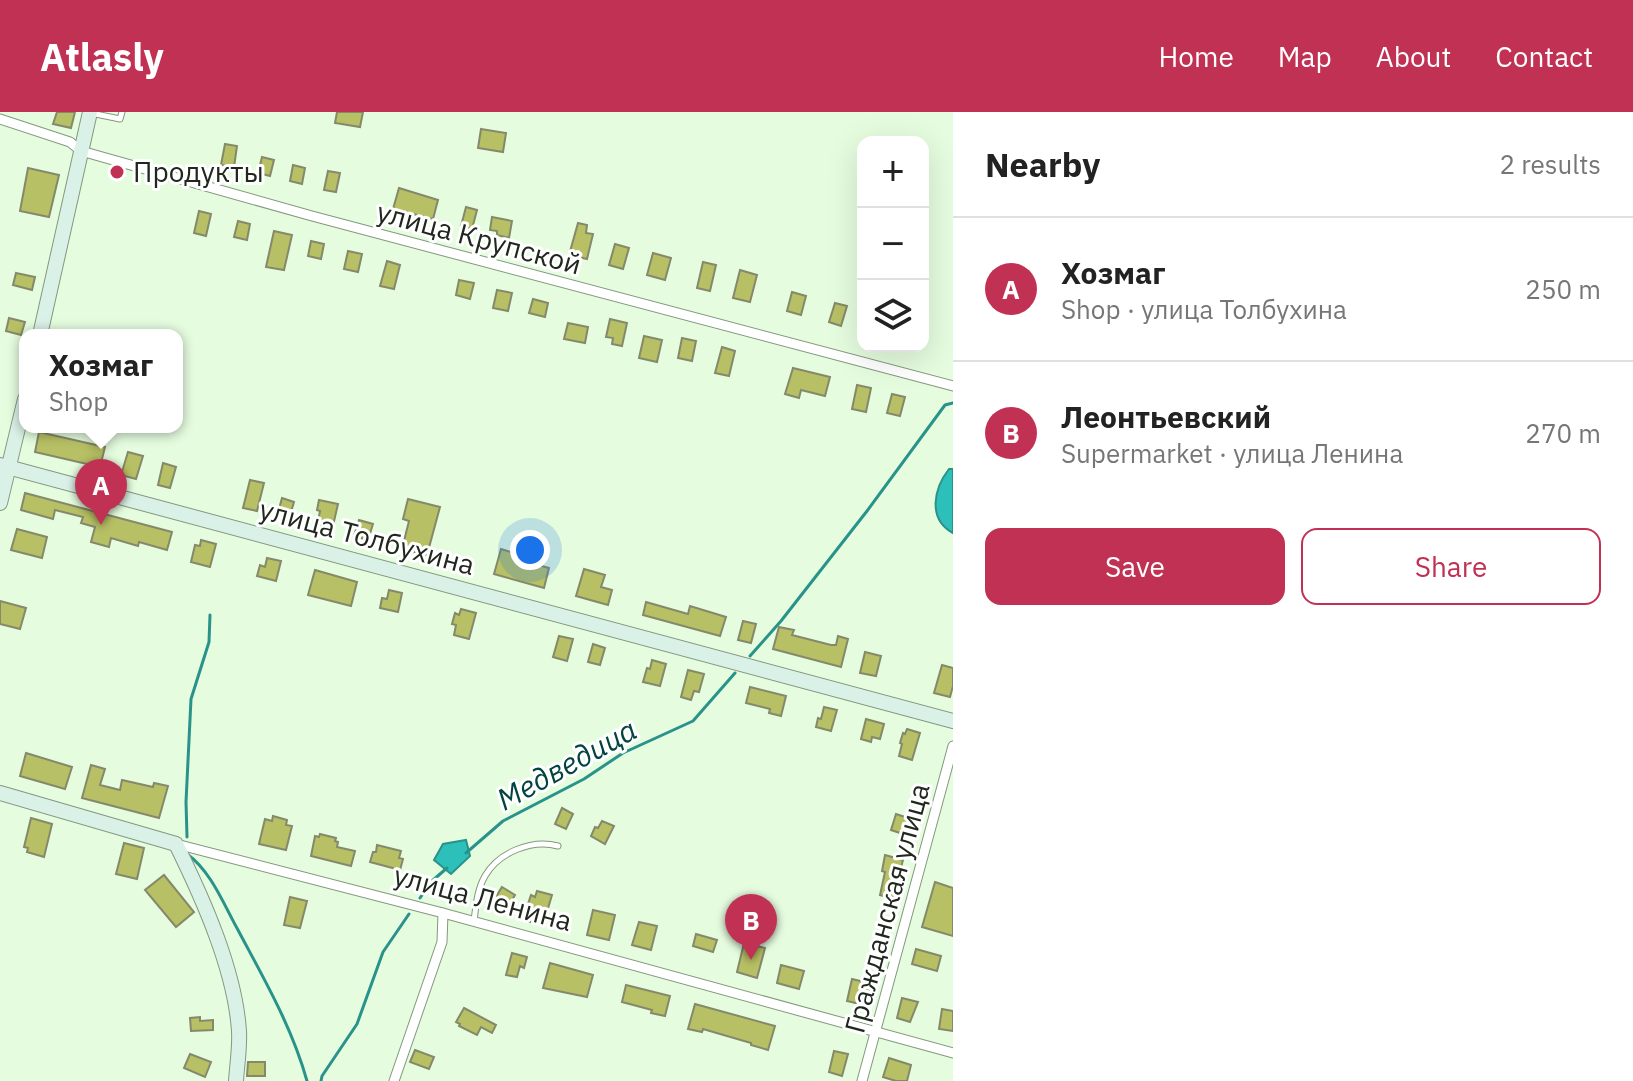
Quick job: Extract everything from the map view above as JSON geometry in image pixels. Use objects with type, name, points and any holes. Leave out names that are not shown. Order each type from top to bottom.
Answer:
[{"type":"main road","points":[[41,329],[90,112]]},
{"type":"main road","points":[[0,503],[4,466],[19,418]]},
{"type":"main road","name":"улица Толбухина","points":[[4,466],[953,721]]},
{"type":"main road","name":"улица Ленина","points":[[0,793],[176,844]]},
{"type":"main road","points":[[176,844],[206,907],[232,989],[239,1028],[236,1081]]},
{"type":"street","name":"улица Крупской","points":[[0,119],[70,142],[81,151],[327,220],[953,386]]},
{"type":"street","name":"Гражданская улица","points":[[862,1081],[953,746]]},
{"type":"street","name":"улица Ленина","points":[[176,844],[443,913],[953,1053]]},
{"type":"street","points":[[394,1081],[442,942],[443,913]]},
{"type":"lane","points":[[90,112],[120,119],[122,112]]},
{"type":"lane","points":[[474,922],[477,896],[485,875],[499,860],[532,844],[558,846]]},
{"type":"water","points":[[949,469],[953,469],[953,533],[939,520],[936,512],[937,494]]},
{"type":"water","points":[[466,840],[470,856],[451,874],[434,860],[443,844]]},
{"type":"building","points":[[57,112],[75,112],[71,128],[53,124]]},
{"type":"building","points":[[337,112],[363,112],[360,127],[335,123]]},
{"type":"building","points":[[481,129],[506,133],[503,152],[478,148]]},
{"type":"building","points":[[225,144],[237,146],[234,167],[221,165]]},
{"type":"building","points":[[262,157],[274,160],[270,176],[258,173]]},
{"type":"building","points":[[293,165],[305,168],[302,184],[290,181]]},
{"type":"building","points":[[28,168],[59,175],[49,217],[20,211]]},
{"type":"building","points":[[328,171],[340,173],[336,192],[324,190]]},
{"type":"building","points":[[399,188],[438,200],[433,219],[393,209]]},
{"type":"building","points":[[466,207],[477,210],[472,229],[461,226]]},
{"type":"building","points":[[199,211],[211,214],[206,236],[194,233]]},
{"type":"building","points":[[492,217],[512,221],[509,238],[490,230]]},
{"type":"building","points":[[238,221],[250,224],[247,240],[234,237]]},
{"type":"building","points":[[578,223],[587,225],[586,233],[593,234],[587,259],[569,255]]},
{"type":"building","points":[[274,231],[292,235],[284,270],[266,267]]},
{"type":"building","points":[[311,241],[324,244],[321,259],[308,256]]},
{"type":"building","points":[[615,244],[629,248],[623,269],[609,265]]},
{"type":"building","points":[[348,251],[362,254],[358,272],[344,269]]},
{"type":"building","points":[[653,253],[671,258],[665,280],[647,275]]},
{"type":"building","points":[[387,261],[400,265],[394,289],[380,286]]},
{"type":"building","points":[[703,262],[716,265],[710,291],[697,288]]},
{"type":"building","points":[[740,270],[757,275],[750,302],[733,298]]},
{"type":"building","points":[[16,273],[35,277],[32,290],[13,285]]},
{"type":"building","points":[[459,280],[474,283],[470,299],[456,295]]},
{"type":"building","points":[[497,290],[512,293],[508,311],[493,308]]},
{"type":"building","points":[[792,292],[806,296],[801,315],[787,311]]},
{"type":"building","points":[[533,299],[548,303],[545,317],[529,313]]},
{"type":"building","points":[[835,303],[847,306],[841,326],[829,322]]},
{"type":"building","points":[[9,318],[25,322],[19,334],[6,331]]},
{"type":"building","points":[[610,319],[627,323],[622,346],[612,344],[613,338],[606,337]]},
{"type":"building","points":[[568,323],[588,327],[585,343],[564,339]]},
{"type":"building","points":[[644,336],[662,340],[657,362],[639,358]]},
{"type":"building","points":[[682,338],[696,341],[692,361],[678,358]]},
{"type":"building","points":[[722,347],[735,351],[729,376],[715,373]]},
{"type":"building","points":[[793,368],[830,377],[825,396],[801,390],[799,398],[785,394]]},
{"type":"building","points":[[857,385],[871,388],[866,412],[852,409]]},
{"type":"building","points":[[892,394],[905,397],[900,416],[887,413]]},
{"type":"building","points":[[39,433],[105,447],[100,467],[35,452]]},
{"type":"building","points":[[128,452],[143,456],[136,479],[121,475]]},
{"type":"building","points":[[163,463],[176,467],[170,488],[158,485]]},
{"type":"building","points":[[250,480],[264,483],[257,511],[243,508]]},
{"type":"building","points":[[25,493],[172,532],[167,550],[111,538],[109,547],[91,542],[95,527],[81,523],[83,517],[55,510],[53,519],[21,510]]},
{"type":"building","points":[[282,498],[294,502],[289,519],[277,516]]},
{"type":"building","points":[[408,499],[440,507],[427,555],[402,549],[409,521],[403,519]]},
{"type":"building","points":[[319,500],[338,504],[332,530],[317,527]]},
{"type":"building","points":[[359,520],[373,524],[368,540],[354,536]]},
{"type":"building","points":[[17,529],[47,537],[42,558],[11,550]]},
{"type":"building","points":[[201,540],[216,544],[210,567],[191,562],[195,545],[200,546]]},
{"type":"building","points":[[501,549],[517,554],[516,559],[549,568],[544,588],[494,574]]},
{"type":"building","points":[[267,558],[281,561],[276,581],[257,576],[260,565],[265,567]]},
{"type":"building","points":[[584,569],[605,575],[601,587],[612,590],[608,605],[576,596]]},
{"type":"building","points":[[315,570],[357,582],[351,606],[308,595]]},
{"type":"building","points":[[389,590],[402,593],[398,612],[380,608],[382,598],[387,599]]},
{"type":"building","points":[[0,601],[26,608],[20,629],[0,624]]},
{"type":"building","points":[[646,602],[688,614],[690,606],[726,617],[720,636],[643,615]]},
{"type":"building","points":[[461,609],[476,613],[469,639],[454,635],[456,625],[452,624],[455,613],[459,615]]},
{"type":"building","points":[[743,621],[756,624],[751,643],[738,640]]},
{"type":"building","points":[[779,627],[794,630],[792,635],[831,645],[836,645],[838,636],[848,639],[841,667],[773,649]]},
{"type":"building","points":[[559,636],[573,639],[567,661],[553,657]]},
{"type":"building","points":[[593,644],[605,648],[600,665],[588,662]]},
{"type":"building","points":[[865,652],[881,656],[876,676],[860,673]]},
{"type":"building","points":[[652,660],[666,664],[660,686],[643,682]]},
{"type":"building","points":[[942,665],[953,668],[950,697],[934,693]]},
{"type":"building","points":[[688,670],[704,674],[699,692],[694,691],[691,700],[681,697]]},
{"type":"building","points":[[750,687],[786,696],[781,716],[769,713],[770,709],[746,703]]},
{"type":"building","points":[[824,707],[837,710],[831,731],[816,727]]},
{"type":"building","points":[[866,719],[884,724],[880,739],[872,737],[871,742],[861,739]]},
{"type":"building","points":[[907,729],[920,733],[912,760],[899,756],[900,743]]},
{"type":"building","points":[[26,753],[72,767],[65,789],[20,776]]},
{"type":"building","points":[[91,765],[105,769],[100,785],[120,790],[122,780],[153,787],[154,783],[168,786],[159,818],[82,798]]},
{"type":"building","points":[[562,808],[573,814],[566,829],[555,824]]},
{"type":"building","points":[[896,814],[914,820],[909,836],[891,830]]},
{"type":"building","points":[[273,816],[287,820],[286,825],[292,826],[286,850],[259,844],[265,819],[272,821]]},
{"type":"building","points":[[31,818],[52,824],[44,857],[27,852],[28,848],[24,847]]},
{"type":"building","points":[[602,821],[614,826],[605,844],[591,836]]},
{"type":"building","points":[[320,834],[336,838],[337,847],[355,851],[351,866],[311,856],[315,836],[319,837]]},
{"type":"building","points":[[124,843],[144,848],[137,879],[116,874]]},
{"type":"building","points":[[377,845],[401,851],[399,858],[403,859],[400,870],[370,862]]},
{"type":"building","points":[[885,855],[903,860],[893,899],[880,895]]},
{"type":"building","points":[[164,875],[194,912],[176,927],[145,890]]},
{"type":"building","points":[[935,882],[953,888],[953,936],[922,927]]},
{"type":"building","points":[[502,887],[515,895],[507,908],[494,900]]},
{"type":"building","points":[[537,891],[552,895],[543,925],[527,921],[532,905],[528,904],[531,895],[535,897]]},
{"type":"building","points":[[290,897],[307,901],[300,928],[284,925]]},
{"type":"building","points":[[593,910],[615,915],[609,940],[587,935]]},
{"type":"building","points":[[639,922],[657,926],[651,950],[632,945]]},
{"type":"building","points":[[696,934],[717,940],[713,952],[693,946]]},
{"type":"building","points":[[744,943],[765,948],[757,978],[737,972]]},
{"type":"building","points":[[916,949],[941,956],[937,971],[912,964]]},
{"type":"building","points":[[512,953],[527,957],[517,977],[506,975]]},
{"type":"building","points":[[550,963],[593,975],[587,997],[543,988]]},
{"type":"building","points":[[781,965],[804,971],[799,989],[777,983]]},
{"type":"building","points":[[852,979],[873,984],[868,1006],[847,1001]]},
{"type":"building","points":[[626,985],[670,996],[665,1016],[622,1002]]},
{"type":"building","points":[[902,998],[918,1002],[910,1022],[897,1018]]},
{"type":"building","points":[[695,1004],[775,1026],[768,1050],[703,1029],[702,1032],[688,1029]]},
{"type":"building","points":[[464,1008],[496,1025],[492,1033],[481,1027],[477,1035],[459,1026],[456,1022]]},
{"type":"building","points":[[942,1009],[953,1011],[953,1031],[939,1029]]},
{"type":"building","points":[[200,1017],[200,1021],[213,1020],[213,1030],[191,1031],[190,1018]]},
{"type":"building","points":[[415,1050],[434,1057],[429,1069],[410,1062]]},
{"type":"building","points":[[834,1051],[848,1054],[842,1076],[829,1072]]},
{"type":"building","points":[[190,1054],[211,1062],[205,1077],[184,1068]]},
{"type":"building","points":[[889,1058],[911,1065],[907,1081],[883,1077]]},
{"type":"building","points":[[248,1062],[265,1062],[265,1076],[247,1076]]},
{"type":"waterway","name":"Медведица","points":[[750,656],[867,511],[945,405],[953,403]]},
{"type":"waterway","points":[[187,837],[191,699],[209,642],[210,615]]},
{"type":"waterway","name":"Медведица","points":[[466,853],[503,821],[584,779],[623,753],[693,721],[735,673]]},
{"type":"waterway","points":[[187,854],[210,879],[258,967],[285,1022],[307,1081]]},
{"type":"waterway","name":"Медведица","points":[[420,898],[432,881],[447,868]]},
{"type":"waterway","name":"Медведица","points":[[321,1081],[357,1024],[383,952],[409,914]]},
{"type":"place","name":"Продукты","points":[[117,172]]},
{"type":"place","name":"Хозмаг","points":[[101,525]]},
{"type":"place","name":"Леонтьевский","points":[[751,960]]}]
